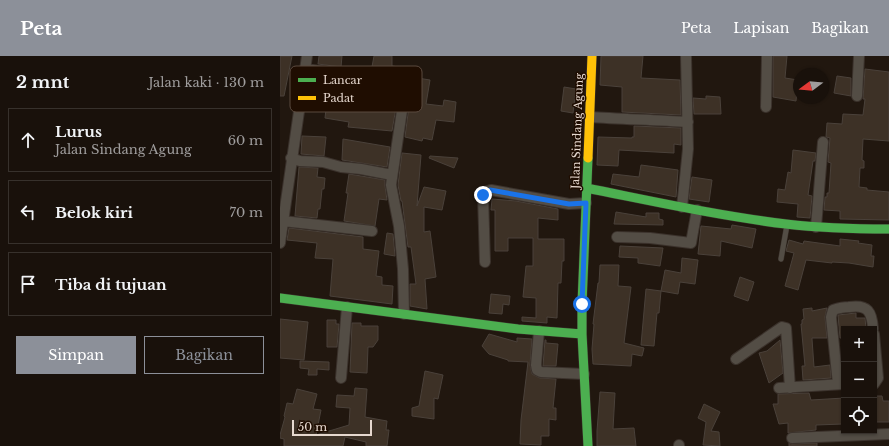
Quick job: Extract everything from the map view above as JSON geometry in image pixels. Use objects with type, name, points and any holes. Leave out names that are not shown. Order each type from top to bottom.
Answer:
[{"type":"street","points":[[305,66],[307,56]]},
{"type":"street","name":"Jalan Sindang Agung","points":[[588,446],[582,334],[582,304],[592,56]]},
{"type":"street","points":[[682,207],[688,150],[686,56]]},
{"type":"street","points":[[766,107],[767,56]]},
{"type":"street","points":[[857,96],[859,56]]},
{"type":"street","points":[[280,243],[298,112]]},
{"type":"street","points":[[402,112],[392,175],[392,196],[399,226],[403,269],[404,314]]},
{"type":"street","points":[[589,117],[688,122]]},
{"type":"street","points":[[816,227],[823,142]]},
{"type":"street","points":[[291,158],[323,162],[341,167],[392,175]]},
{"type":"street","points":[[586,188],[697,210],[787,224],[837,229],[889,229]]},
{"type":"street","points":[[485,262],[483,195],[487,191],[490,190],[569,204],[586,203]]},
{"type":"street","points":[[617,237],[650,238],[691,243],[697,210]]},
{"type":"street","points":[[283,221],[372,231]]},
{"type":"street","points":[[280,298],[518,329],[582,334]]},
{"type":"street","points":[[778,388],[841,384],[831,317],[833,310],[857,306],[864,307],[871,314],[873,326]]},
{"type":"street","points":[[341,378],[347,307]]},
{"type":"street","points":[[736,359],[782,327],[786,328],[790,388]]},
{"type":"street","points":[[539,331],[536,366],[537,370],[541,372],[584,374]]},
{"type":"street","points":[[877,367],[877,380]]},
{"type":"street","points":[[792,438],[842,434]]},
{"type":"street","points":[[877,434],[889,434]]},
{"type":"lane","points":[[781,259],[787,224]]},
{"type":"building","points":[[280,56],[292,56],[284,96],[280,96]]},
{"type":"building","points":[[319,56],[342,56],[341,66],[318,64]]},
{"type":"building","points":[[374,56],[392,56],[392,66],[372,66]]},
{"type":"building","points":[[601,56],[643,56],[641,78],[680,80],[681,115],[622,112],[622,87],[600,85]]},
{"type":"building","points":[[773,56],[787,56],[785,78],[793,79],[793,100],[773,97]]},
{"type":"building","points":[[865,69],[889,72],[889,141],[863,139],[862,160],[864,161],[864,168],[860,168],[859,187],[867,188],[867,190],[889,192],[889,220],[840,219],[840,211],[824,210],[825,197],[827,197],[827,193],[829,193],[831,163],[828,162],[830,138],[826,137],[827,123],[842,124],[843,114],[863,115],[865,99],[863,99]]},
{"type":"building","points":[[837,76],[851,78],[851,96],[834,93]]},
{"type":"building","points":[[422,79],[430,80],[426,104],[443,106],[444,100],[456,102],[454,122],[436,120],[432,140],[423,138],[422,141],[405,137],[408,112],[422,112]]},
{"type":"building","points":[[564,87],[576,89],[573,113],[561,111]]},
{"type":"building","points":[[706,96],[720,97],[721,114],[694,114],[693,98],[706,99]]},
{"type":"building","points":[[326,112],[395,112],[392,131],[348,127],[349,122],[325,118]]},
{"type":"building","points":[[634,126],[681,128],[681,145],[674,144],[674,153],[619,150],[618,166],[597,165],[598,137],[632,138],[634,137]]},
{"type":"building","points":[[302,136],[326,137],[324,156],[301,154]]},
{"type":"building","points":[[343,139],[390,147],[387,167],[342,160]]},
{"type":"building","points":[[793,150],[816,153],[815,161],[813,161],[808,195],[812,196],[810,218],[797,217],[798,204],[777,202],[778,189],[785,190],[788,172],[791,173]]},
{"type":"building","points":[[402,153],[421,155],[417,206],[424,187],[446,191],[442,210],[424,207],[424,232],[430,231],[436,277],[425,279],[427,309],[410,306],[410,284],[416,284],[411,247],[408,247],[402,201],[398,185]]},
{"type":"building","points":[[430,156],[458,158],[454,168],[429,158]]},
{"type":"building","points":[[641,165],[678,170],[676,197],[611,184],[613,174],[639,177]]},
{"type":"building","points":[[299,167],[318,168],[317,177],[325,178],[317,218],[295,216]]},
{"type":"building","points":[[349,174],[385,180],[387,200],[379,199],[375,226],[344,221]]},
{"type":"building","points":[[692,177],[712,180],[709,202],[689,199]]},
{"type":"building","points":[[492,199],[516,201],[558,209],[558,220],[538,218],[538,239],[564,239],[564,261],[562,261],[561,283],[558,283],[557,318],[547,317],[547,323],[522,321],[522,317],[536,318],[536,298],[523,297],[526,266],[533,266],[533,238],[508,238],[508,251],[495,251],[495,210],[491,210]]},
{"type":"building","points":[[616,212],[646,217],[646,213],[659,213],[659,219],[663,220],[663,225],[614,224]]},
{"type":"building","points":[[732,225],[756,229],[752,248],[721,241],[720,256],[698,254],[701,226],[731,229]]},
{"type":"building","points":[[289,228],[363,237],[363,249],[379,251],[376,276],[382,277],[382,285],[393,286],[392,304],[330,296],[333,259],[315,258],[317,243],[287,240]]},
{"type":"building","points":[[387,233],[393,234],[395,256],[384,254]]},
{"type":"building","points":[[840,239],[859,241],[858,243],[872,245],[871,256],[874,256],[873,267],[849,263],[806,260],[798,290],[785,286],[794,253],[786,251],[789,240],[803,244],[804,241],[840,246]]},
{"type":"building","points":[[620,246],[663,248],[660,266],[638,263],[638,258],[619,257]]},
{"type":"building","points":[[682,258],[698,260],[695,284],[680,282],[678,294],[661,291],[665,270],[681,273]]},
{"type":"building","points":[[600,265],[619,265],[618,286],[631,287],[624,343],[644,348],[642,356],[632,354],[631,366],[593,364],[593,324]]},
{"type":"building","points":[[740,277],[754,282],[748,301],[734,296]]},
{"type":"building","points":[[646,289],[661,291],[654,346],[641,345]]},
{"type":"building","points":[[491,294],[510,296],[509,305],[503,304],[502,314],[489,313]]},
{"type":"building","points":[[812,308],[812,311],[827,308],[825,317],[827,338],[812,339],[814,367],[830,365],[831,378],[803,380],[802,366],[805,366],[801,324],[802,320],[804,319],[803,309]]},
{"type":"building","points":[[856,313],[856,318],[865,318],[866,326],[841,326],[840,338],[838,315]]},
{"type":"building","points":[[280,319],[308,322],[304,360],[280,358]]},
{"type":"building","points":[[327,320],[336,320],[336,324],[339,324],[337,347],[327,347]]},
{"type":"building","points":[[352,323],[361,323],[361,326],[378,326],[378,340],[373,347],[368,347],[367,373],[350,372]]},
{"type":"building","points":[[489,334],[517,342],[517,338],[532,339],[530,365],[532,374],[540,378],[556,379],[553,408],[556,408],[556,420],[549,419],[549,436],[541,436],[541,445],[520,444],[521,420],[528,362],[508,361],[489,354],[482,346]]},
{"type":"building","points":[[545,340],[546,343],[558,344],[556,366],[543,366]]},
{"type":"building","points":[[780,340],[783,373],[769,383],[759,353],[767,351]]},
{"type":"building","points":[[300,361],[329,362],[329,370],[317,369],[317,375],[308,375],[309,369],[300,368]]},
{"type":"building","points":[[425,371],[443,375],[438,399],[434,398],[434,419],[412,416],[412,408],[419,406]]},
{"type":"building","points":[[355,388],[367,389],[365,417],[387,421],[386,430],[389,430],[387,446],[366,446],[366,442],[345,437],[343,446],[284,446],[284,439],[280,438],[280,435],[284,416],[287,403],[293,404],[297,389],[317,394],[313,409],[321,410],[316,435],[349,425],[350,408],[336,407],[337,395],[354,396]]},
{"type":"building","points":[[600,392],[615,393],[613,429],[634,428],[636,446],[597,446]]},
{"type":"building","points":[[809,393],[811,400],[841,398],[841,424],[816,425],[816,430],[788,433],[788,423],[779,424],[773,404],[778,404],[778,394]]},
{"type":"building","points":[[877,396],[882,396],[883,401],[889,401],[889,422],[877,422]]},
{"type":"building","points":[[704,404],[720,412],[711,431],[719,432],[720,446],[703,445],[706,422],[698,418]]},
{"type":"building","points":[[789,443],[817,443],[817,446],[789,446]]},
{"type":"traffic: fast","points":[[588,158],[582,304],[582,334],[588,446]]},
{"type":"traffic: fast","points":[[586,188],[761,221],[825,227],[889,229]]},
{"type":"traffic: fast","points":[[280,298],[518,329],[582,334]]},
{"type":"traffic: slow","points":[[588,158],[592,56]]},
{"type":"route","points":[[483,195],[485,192],[490,190],[569,204],[586,203],[582,304]]}]
